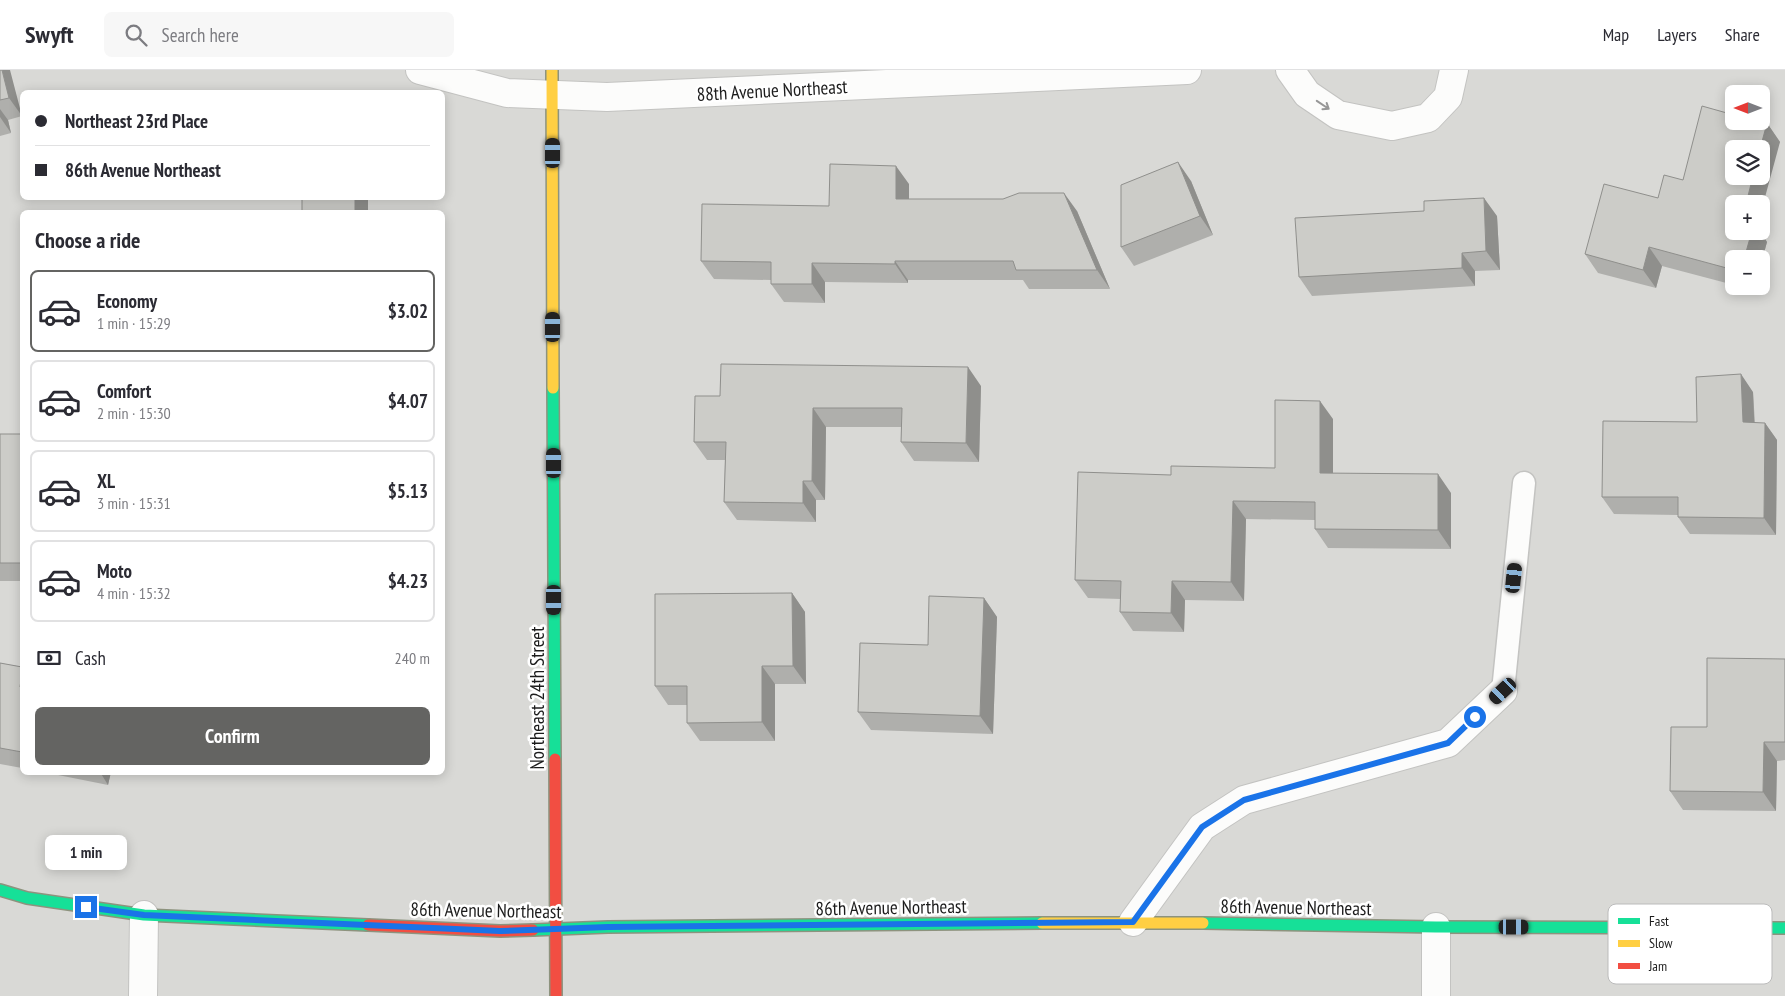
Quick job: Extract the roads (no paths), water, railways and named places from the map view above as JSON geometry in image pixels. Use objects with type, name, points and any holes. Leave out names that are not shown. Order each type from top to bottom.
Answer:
[{"type":"street","name":"88th Avenue Northeast","points":[[420,70],[507,93],[552,83],[607,98],[1187,70]]},
{"type":"street","points":[[1290,70],[1307,94],[1338,115],[1392,126],[1428,118],[1448,97],[1454,70]]},
{"type":"street","name":"Northeast 24th Street","points":[[552,83],[556,996]]},
{"type":"street","points":[[1133,922],[1202,827],[1244,800],[1448,743],[1503,691]]},
{"type":"street","name":"86th Avenue Northeast","points":[[0,890],[27,898],[144,915],[500,931],[555,928],[1133,922],[1608,927]]},
{"type":"street","points":[[143,996],[144,915]]},
{"type":"street","points":[[1436,927],[1436,996]]},
{"type":"street","name":"86th Avenue Northeast","points":[[1772,928],[1785,928]]},
{"type":"lane","points":[[1503,691],[1524,484]]}]
